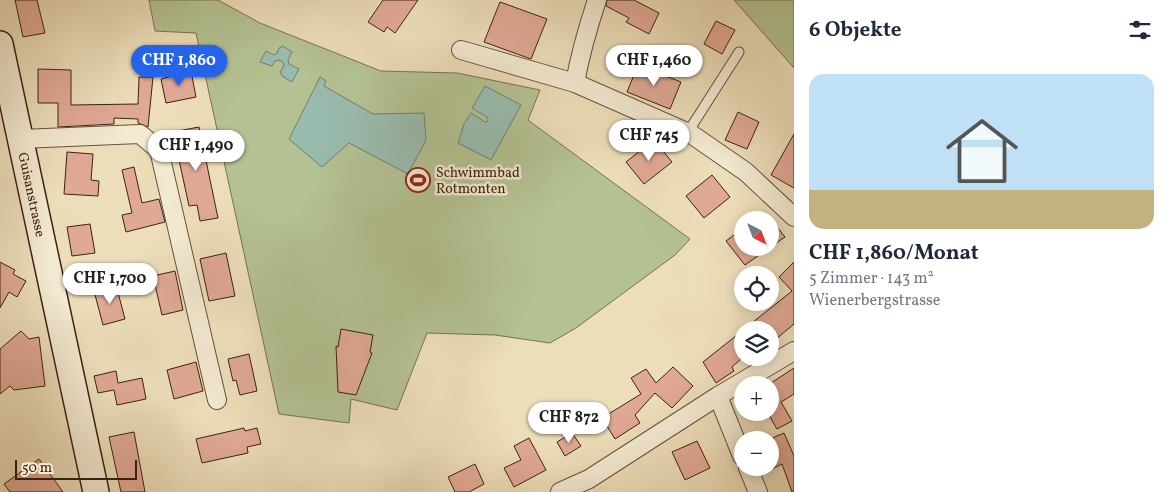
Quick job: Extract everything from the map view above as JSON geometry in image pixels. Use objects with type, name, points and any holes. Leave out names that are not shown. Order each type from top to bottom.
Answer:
[{"type":"street","points":[[575,83],[591,18],[598,0]]},
{"type":"street","name":"Guisanstrasse","points":[[0,44],[96,492]]},
{"type":"street","points":[[461,50],[575,83],[688,132],[746,172],[794,217]]},
{"type":"street","points":[[21,140],[140,134],[159,150],[217,400]]},
{"type":"street","points":[[560,492],[591,485],[718,396],[794,351]]},
{"type":"street","points":[[718,396],[734,436]]},
{"type":"street","points":[[751,476],[758,492]]},
{"type":"lane","points":[[688,132],[739,52]]},
{"type":"green space","name":"Schwimmbad Rotmonten","points":[[149,0],[218,0],[260,23],[381,71],[457,73],[540,90],[528,120],[690,239],[675,255],[576,328],[550,343],[495,335],[427,333],[397,410],[351,399],[349,423],[279,414],[196,33],[155,31]]},
{"type":"green space","points":[[734,0],[794,0],[794,68]]},
{"type":"shaded area","points":[[283,46],[292,52],[288,60],[289,64],[299,69],[292,82],[282,76],[280,72],[284,66],[283,62],[275,61],[272,66],[260,62],[266,51],[274,55]]},
{"type":"shaded area","points":[[320,77],[326,81],[324,86],[373,114],[424,113],[426,140],[408,174],[349,143],[322,167],[289,139]]},
{"type":"shaded area","points":[[485,86],[521,105],[491,160],[458,143],[464,124],[471,113],[485,122],[488,121],[487,117],[472,108]]},
{"type":"building","points":[[15,0],[37,0],[45,33],[23,37]]},
{"type":"building","points":[[383,0],[418,0],[395,33],[387,27],[384,32],[368,22]]},
{"type":"building","points":[[607,0],[634,0],[659,13],[649,34],[626,22],[629,18],[606,6]]},
{"type":"building","points":[[500,2],[547,19],[531,59],[484,42]]},
{"type":"building","points":[[716,21],[735,30],[722,54],[704,44]]},
{"type":"building","points":[[638,65],[681,82],[670,109],[627,92]]},
{"type":"building","points":[[38,69],[71,70],[71,105],[138,104],[139,77],[153,77],[148,127],[138,123],[138,119],[114,118],[114,124],[58,127],[58,103],[38,103]]},
{"type":"building","points":[[191,71],[196,97],[166,103],[161,79]]},
{"type":"building","points":[[738,112],[759,122],[747,149],[725,140]]},
{"type":"building","points":[[199,127],[218,218],[200,221],[197,205],[189,206],[173,132]]},
{"type":"building","points":[[794,134],[794,188],[771,175]]},
{"type":"building","points":[[654,140],[672,162],[644,184],[626,162]]},
{"type":"building","points":[[67,152],[93,154],[91,180],[99,181],[98,196],[64,194]]},
{"type":"building","points":[[134,167],[142,203],[159,199],[165,222],[126,232],[122,215],[132,213],[122,170]]},
{"type":"building","points":[[712,175],[730,197],[704,218],[686,196]]},
{"type":"building","points":[[90,224],[95,253],[72,256],[67,227]]},
{"type":"building","points":[[779,229],[785,237],[779,241]]},
{"type":"building","points":[[734,235],[734,251],[726,241]]},
{"type":"building","points":[[226,253],[235,296],[209,301],[200,259]]},
{"type":"building","points":[[738,256],[758,256],[745,265]]},
{"type":"building","points":[[0,262],[15,270],[13,274],[26,281],[17,297],[9,292],[0,308]]},
{"type":"building","points":[[794,262],[794,324],[779,336],[779,321],[754,321],[767,311],[779,311],[779,301],[792,291],[779,277]]},
{"type":"building","points":[[118,264],[121,278],[107,282],[103,268]]},
{"type":"building","points":[[175,271],[183,310],[162,315],[153,276]]},
{"type":"building","points":[[116,285],[125,319],[103,325],[94,291]]},
{"type":"building","points":[[341,329],[373,335],[370,352],[372,353],[356,395],[338,392],[336,346],[338,347]]},
{"type":"building","points":[[21,331],[29,339],[39,337],[45,386],[14,390],[10,386],[0,394],[0,349]]},
{"type":"building","points":[[734,337],[734,365],[732,367],[734,371],[716,383],[703,362]]},
{"type":"building","points":[[249,354],[257,391],[240,395],[236,380],[233,381],[228,359]]},
{"type":"building","points":[[196,362],[203,391],[174,399],[167,370]]},
{"type":"building","points":[[673,367],[693,386],[672,408],[655,393],[635,415],[640,423],[615,439],[602,418],[641,394],[631,378],[646,369],[656,383]]},
{"type":"building","points":[[794,368],[794,394],[781,402],[792,421],[777,429],[772,421],[779,421],[779,378]]},
{"type":"building","points":[[116,371],[118,383],[142,378],[146,399],[117,405],[114,390],[98,393],[94,376]]},
{"type":"building","points":[[244,428],[245,431],[257,428],[261,444],[247,447],[248,453],[202,463],[196,439]]},
{"type":"building","points":[[134,432],[145,492],[121,492],[109,437]]},
{"type":"building","points":[[572,433],[581,446],[565,456],[557,442]]},
{"type":"building","points":[[784,433],[794,456],[794,491],[792,492],[782,464],[779,466],[779,435]]},
{"type":"building","points":[[529,438],[546,470],[514,487],[504,468],[521,460],[514,446]]},
{"type":"building","points":[[697,441],[710,468],[685,480],[672,452]]},
{"type":"building","points":[[39,459],[63,492],[10,492],[4,484]]},
{"type":"building","points":[[475,464],[484,484],[469,492],[455,492],[448,477]]},
{"type":"place","name":"Schwimmbad Rotmonten","points":[[418,180]]}]
